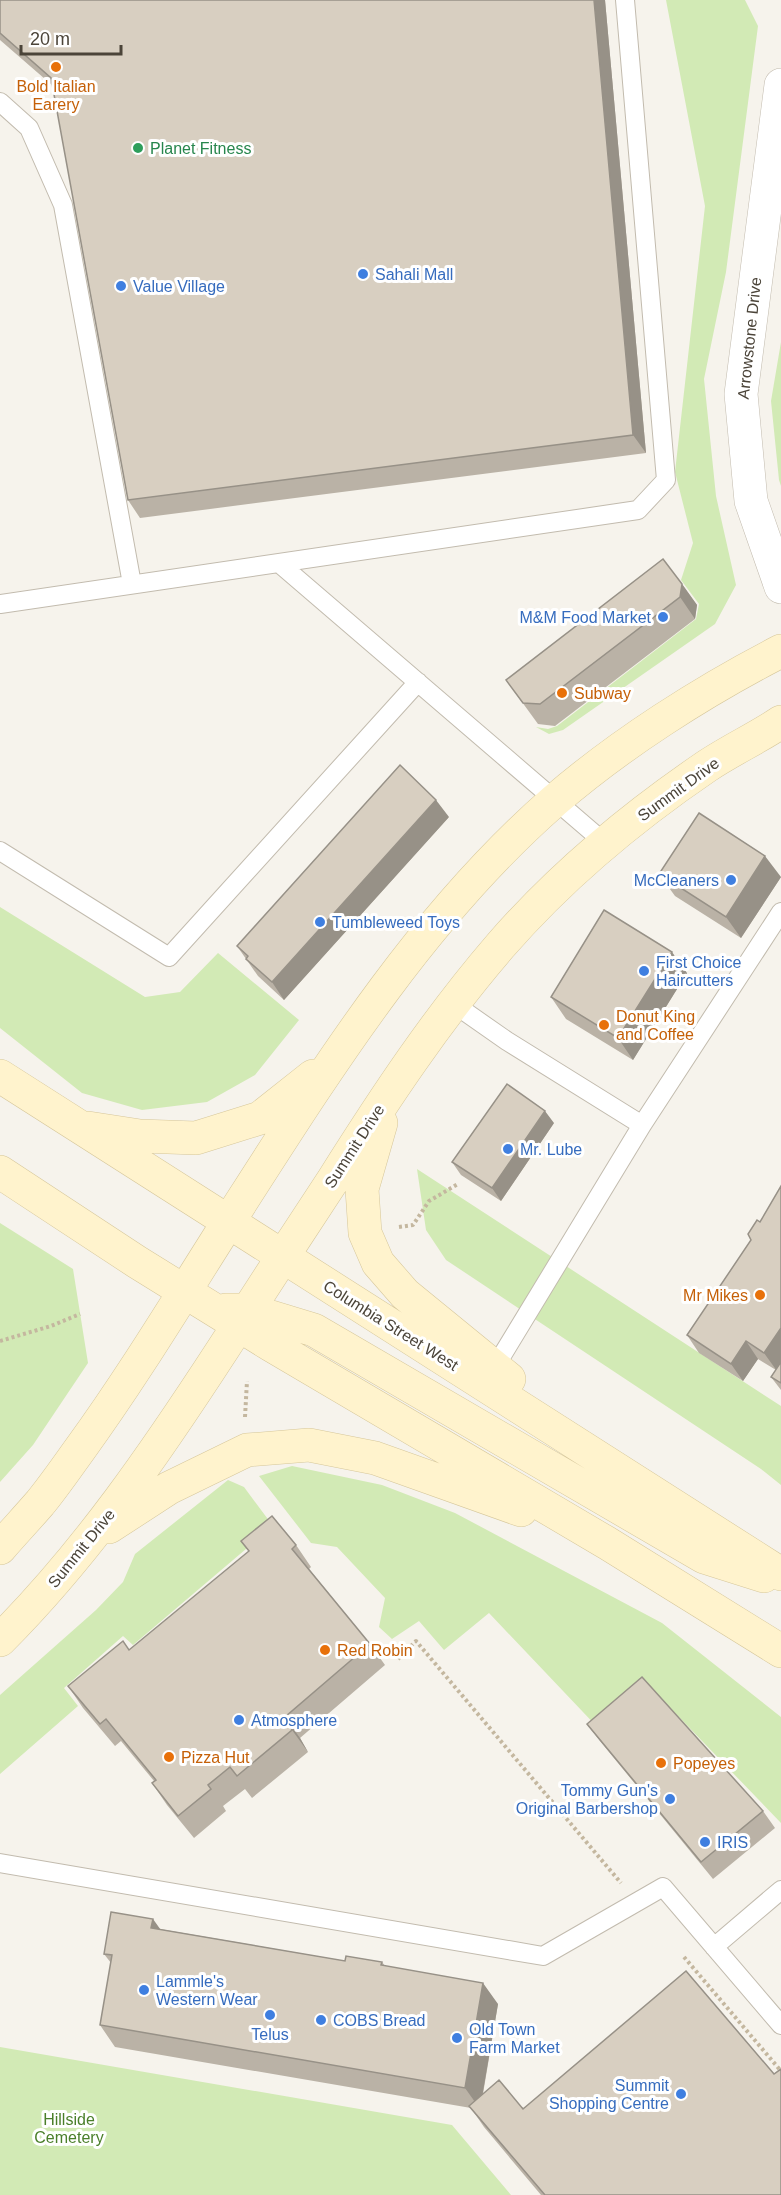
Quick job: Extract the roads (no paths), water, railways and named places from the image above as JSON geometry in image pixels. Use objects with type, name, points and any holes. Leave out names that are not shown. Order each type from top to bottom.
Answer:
[{"type":"main road","points":[[0,1548],[41,1502],[99,1422],[338,1056],[403,966],[453,905],[502,851],[555,801],[673,713],[781,651]]},
{"type":"main road","name":"Summit Drive","points":[[0,1640],[30,1610],[92,1538],[160,1443],[234,1315],[283,1256],[391,1089],[501,945],[552,892],[605,843],[709,765],[781,722]]},
{"type":"main road","points":[[78,1126],[140,1136],[196,1137],[260,1118],[338,1056]]},
{"type":"main road","name":"Columbia Street West","points":[[0,1076],[781,1574]]},
{"type":"main road","points":[[391,1089],[362,1189],[365,1233],[378,1263],[405,1294],[616,1468]]},
{"type":"main road","points":[[0,1172],[185,1292],[234,1315],[781,1651]]},
{"type":"main road","points":[[161,1329],[234,1315],[314,1330],[704,1557],[781,1581]]},
{"type":"main road","points":[[92,1538],[169,1488],[247,1450],[309,1445],[375,1458],[607,1543]]},
{"type":"street","name":"Arrowstone Drive","points":[[781,85],[741,394],[751,501],[781,587]]},
{"type":"lane","points":[[0,604],[638,510],[666,480],[625,0]]},
{"type":"lane","points":[[0,102],[29,128],[63,205],[132,584]]},
{"type":"lane","points":[[280,564],[605,843]]},
{"type":"lane","points":[[0,851],[169,957],[417,682]]},
{"type":"lane","points":[[495,1367],[642,1125],[781,912]]},
{"type":"lane","points":[[454,1004],[507,1041],[642,1125]]},
{"type":"lane","points":[[739,1625],[781,1666]]},
{"type":"lane","points":[[0,1863],[543,1956],[663,1887],[781,2025]]},
{"type":"lane","points":[[714,1947],[781,1890]]},
{"type":"place","name":"Bold Italian Earery","points":[[56,67]]},
{"type":"place","name":"Planet Fitness","points":[[138,148]]},
{"type":"place","name":"Sahali Mall","points":[[363,274]]},
{"type":"place","name":"Value Village","points":[[121,286]]},
{"type":"place","name":"M&M Food Market","points":[[663,617]]},
{"type":"place","name":"Subway","points":[[562,693]]},
{"type":"place","name":"McCleaners","points":[[731,880]]},
{"type":"place","name":"Tumbleweed Toys","points":[[320,922]]},
{"type":"place","name":"First Choice Haircutters","points":[[644,971]]},
{"type":"place","name":"Donut King and Coffee","points":[[604,1025]]},
{"type":"place","name":"Mr. Lube","points":[[508,1149]]},
{"type":"place","name":"Mr Mikes","points":[[760,1295]]},
{"type":"place","name":"Red Robin","points":[[325,1650]]},
{"type":"place","name":"Atmosphere","points":[[239,1720]]},
{"type":"place","name":"Pizza Hut","points":[[169,1757]]},
{"type":"place","name":"Popeyes","points":[[661,1763]]},
{"type":"place","name":"Tommy Gun's Original Barbershop","points":[[670,1799]]},
{"type":"place","name":"IRIS","points":[[705,1842]]},
{"type":"place","name":"Lammle's Western Wear","points":[[144,1990]]},
{"type":"place","name":"Telus","points":[[270,2015]]},
{"type":"place","name":"COBS Bread","points":[[321,2020]]},
{"type":"place","name":"Old Town Farm Market","points":[[457,2038]]},
{"type":"place","name":"Summit Shopping Centre","points":[[681,2094]]},
{"type":"park label","name":"Hillside Cemetery","points":[[69,2128]]}]
